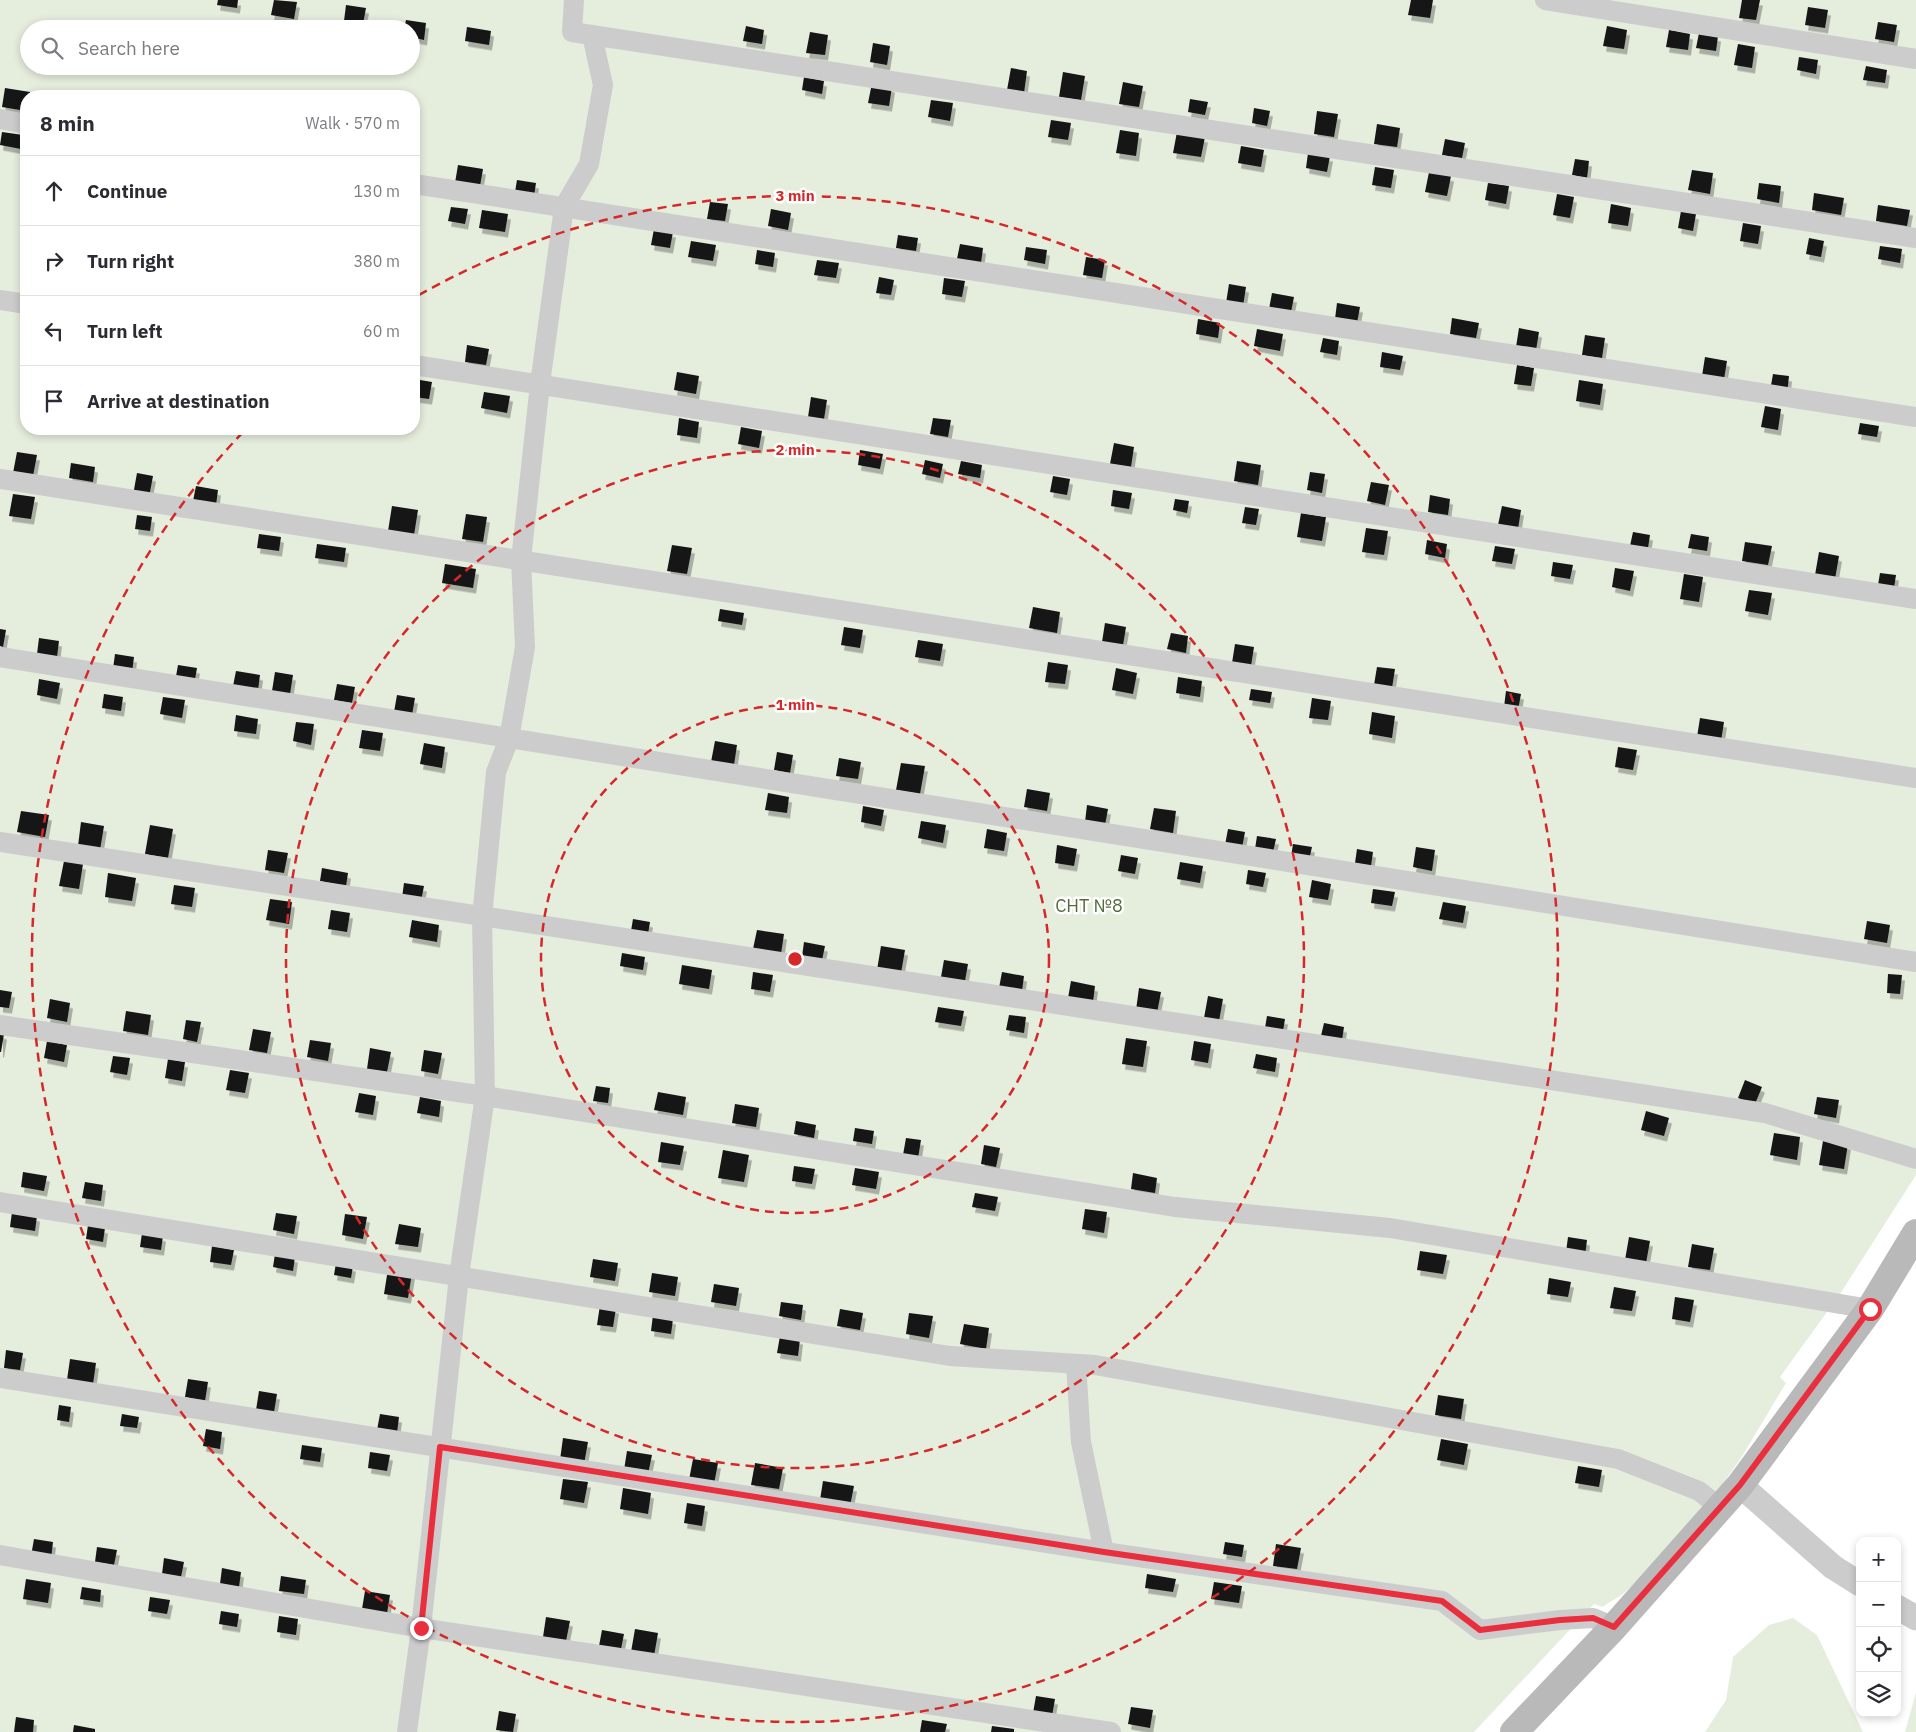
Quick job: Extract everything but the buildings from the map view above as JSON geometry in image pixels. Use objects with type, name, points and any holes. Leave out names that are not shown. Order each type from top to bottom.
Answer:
[{"type":"main road","points":[[1514,1732],[1614,1627],[1740,1485],[1870,1309],[1916,1233]]},
{"type":"street","points":[[574,0],[572,32],[1916,238]]},
{"type":"street","points":[[1545,0],[1916,59]]},
{"type":"street","points":[[407,1732],[421,1628],[459,1276],[485,1096],[482,916],[496,772],[509,739],[525,647],[521,560],[540,384],[564,207],[589,164],[603,85],[592,35]]},
{"type":"street","points":[[0,120],[20,123]]},
{"type":"street","points":[[420,185],[1916,417]]},
{"type":"street","points":[[0,300],[20,303]]},
{"type":"street","points":[[420,366],[1916,599]]},
{"type":"street","points":[[0,479],[1916,778]]},
{"type":"street","points":[[0,657],[1916,962]]},
{"type":"street","points":[[0,842],[1765,1113],[1916,1159]]},
{"type":"street","points":[[0,1025],[485,1096],[1175,1207],[1390,1228],[1870,1309]]},
{"type":"street","points":[[0,1202],[950,1356],[1095,1365],[1618,1459],[1699,1491],[1719,1507]]},
{"type":"street","points":[[1076,1364],[1081,1442],[1104,1552]]},
{"type":"street","points":[[0,1378],[1104,1552],[1442,1601],[1480,1630],[1593,1618],[1614,1627]]},
{"type":"street","points":[[1740,1485],[1832,1567],[1857,1582]]},
{"type":"street","points":[[0,1556],[421,1628],[1111,1732]]},
{"type":"street","points":[[1901,1609],[1916,1618]]},
{"type":"green space","name":"СНТ №8","points":[[0,0],[1916,0],[1916,1175],[1840,1294],[1780,1377],[1786,1383],[1741,1458],[1690,1530],[1623,1594],[1602,1607],[1594,1604],[1474,1732],[0,1732]]},
{"type":"green space","points":[[1793,1618],[1817,1635],[1863,1732],[1705,1732],[1726,1700],[1733,1657],[1769,1625]]},
{"type":"green space","points":[[1916,1692],[1916,1732],[1905,1732]]},
{"type":"route","points":[[421,1628],[440,1447],[1104,1552],[1442,1601],[1480,1630],[1593,1618],[1614,1627],[1740,1485],[1870,1309]]}]
